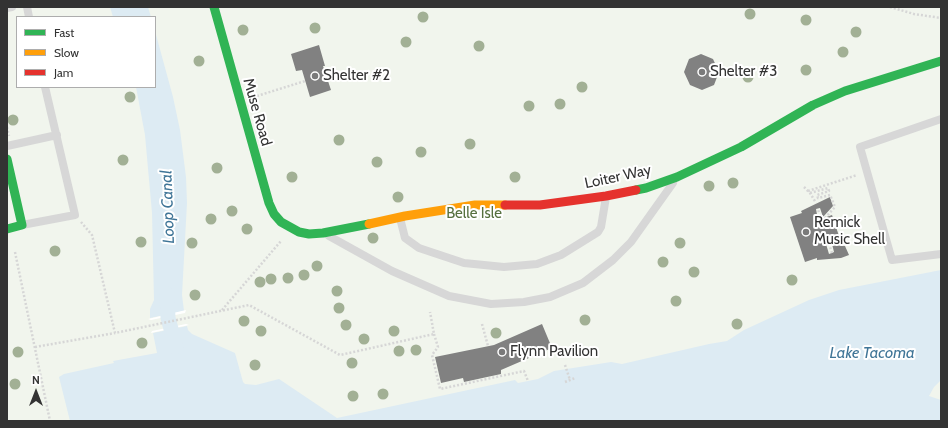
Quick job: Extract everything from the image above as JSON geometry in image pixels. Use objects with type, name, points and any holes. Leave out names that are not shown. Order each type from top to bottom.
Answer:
[{"type":"street","name":"Muse Road","points":[[214,7],[269,203],[274,214],[281,222]]},
{"type":"street","name":"Loiter Way","points":[[281,222],[299,232],[309,234],[323,233],[400,217],[475,205],[540,205],[606,196],[646,188],[678,177],[741,147],[813,105],[845,91],[941,61]]},
{"type":"street","points":[[7,159],[22,225],[7,229]]},
{"type":"lane","points":[[7,8],[12,7]]},
{"type":"lane","points":[[22,225],[75,215],[45,88]]},
{"type":"lane","points":[[941,118],[860,146],[892,260],[941,254]]},
{"type":"lane","points":[[7,146],[57,136]]},
{"type":"lane","points":[[323,233],[392,271],[449,296],[491,304],[524,302],[550,297],[583,283],[613,260],[631,242],[678,177]]},
{"type":"lane","points":[[400,217],[405,238],[419,248],[464,263],[504,267],[537,264],[562,256],[598,232],[601,227],[606,196]]},
{"type":"path","points":[[890,7],[914,14],[941,18]]},
{"type":"path","points":[[257,96],[305,80]]},
{"type":"path","points":[[809,192],[867,172]]},
{"type":"path","points":[[804,187],[816,203]]},
{"type":"path","points":[[809,192],[828,188],[829,191],[817,195],[818,198],[830,195],[835,207],[826,218],[820,217],[818,209]]},
{"type":"path","points":[[75,215],[92,235],[115,333]]},
{"type":"path","points":[[222,310],[279,245],[284,237]]},
{"type":"path","points":[[832,253],[829,244],[833,242]]},
{"type":"path","points":[[15,252],[35,347],[38,369],[50,421]]},
{"type":"path","points":[[35,347],[115,333],[249,304],[340,355],[434,334]]},
{"type":"path","points":[[430,312],[438,347],[432,355],[440,389],[524,371],[528,381]]},
{"type":"path","points":[[482,324],[488,346]]},
{"type":"path","points":[[565,365],[570,380]]},
{"type":"path","points":[[565,382],[575,378]]},
{"type":"green space","name":"Belle Isle","points":[[7,7],[941,7],[941,421],[7,421]]},
{"type":"water","points":[[110,7],[148,7],[151,16],[113,16]]},
{"type":"water","points":[[156,35],[173,97],[180,130],[186,177],[187,203],[182,295],[184,311],[150,318],[150,309],[154,300],[152,213],[145,135],[136,88],[156,88]]},
{"type":"water","name":"Lake Tacoma","points":[[941,270],[941,380],[934,387],[929,396],[941,400],[941,421],[70,421],[59,377],[64,374],[114,363],[113,361],[157,353],[153,333],[187,326],[188,330],[192,334],[235,353],[243,382],[245,384],[256,385],[279,379],[337,418],[515,380],[518,383],[538,379],[554,371],[611,362],[622,364],[727,341],[744,330],[809,300],[839,290]]},
{"type":"pier","points":[[186,310],[185,313],[151,320],[148,319]]},
{"type":"pier","points":[[186,324],[189,325],[151,333],[152,331]]},
{"type":"building","name":"Shelter #2","points":[[319,45],[325,66],[323,66],[331,90],[310,97],[302,70],[296,71],[291,54]]},
{"type":"building","name":"Shelter #3","points":[[701,54],[713,59],[719,72],[714,85],[702,90],[690,85],[684,72],[689,59]]},
{"type":"building","name":"Remick Music Shell","points":[[830,197],[833,206],[823,217],[820,208],[816,209],[818,220],[832,215],[840,239],[826,244],[829,254],[834,252],[832,244],[845,246],[849,255],[841,258],[817,260],[817,258],[805,262],[790,217],[802,213],[801,211]]},
{"type":"building","name":"Flynn Pavilion","points":[[542,324],[552,348],[501,370],[501,374],[464,382],[463,378],[441,383],[435,357],[494,345]]},
{"type":"waterway","name":"Loop Canal","points":[[167,294],[168,318],[176,347]]},
{"type":"traffic: fast","points":[[214,7],[269,203],[274,214],[281,222],[299,232],[309,234],[323,233],[369,224]]},
{"type":"traffic: fast","points":[[636,190],[677,177],[741,147],[813,105],[845,91],[941,61]]},
{"type":"traffic: fast","points":[[7,159],[22,225],[7,229]]},
{"type":"traffic: slow","points":[[369,224],[405,216],[475,205],[505,205]]},
{"type":"traffic: jam","points":[[505,205],[540,205],[606,196],[636,190]]},
{"type":"place","name":"Shelter #3","points":[[702,72]]},
{"type":"place","name":"Shelter #2","points":[[315,76]]},
{"type":"place","name":"Remick Music Shell","points":[[806,232]]},
{"type":"place","name":"Flynn Pavilion","points":[[502,352]]}]
